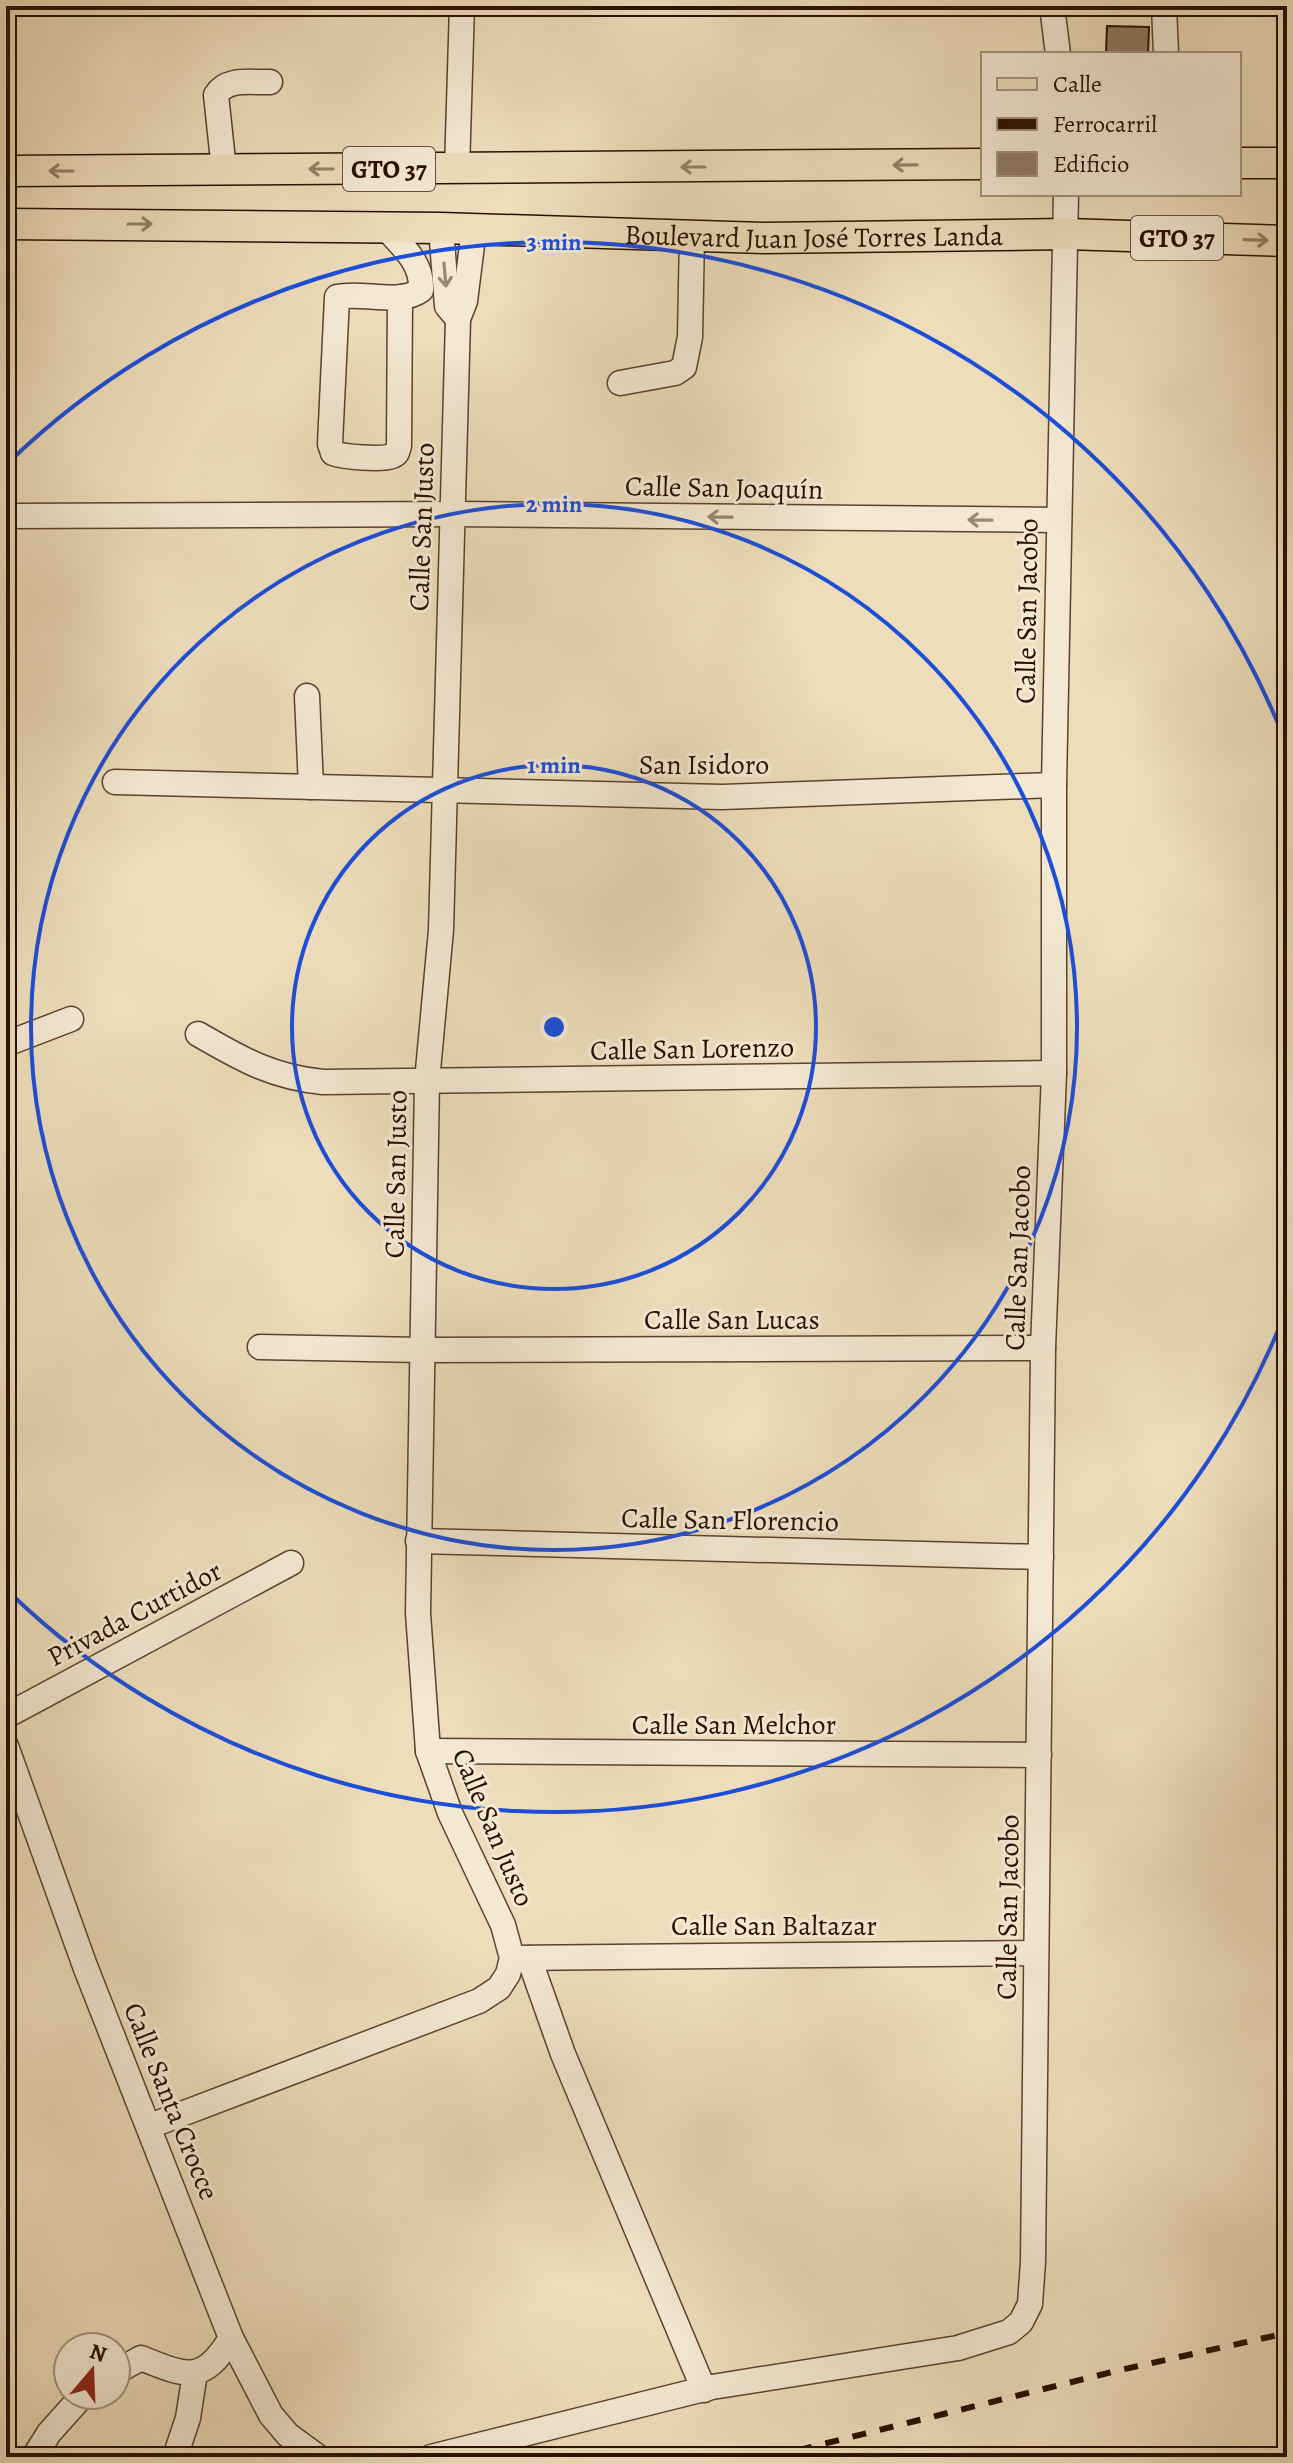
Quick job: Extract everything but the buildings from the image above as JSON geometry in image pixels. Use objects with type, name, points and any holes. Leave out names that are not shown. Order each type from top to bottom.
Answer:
[{"type":"main road","points":[[1241,163],[1287,163]]},
{"type":"main road","name":"GTO 37","points":[[6,171],[981,164]]},
{"type":"main road","name":"Boulevard Juan José Torres Landa","points":[[6,224],[441,228],[764,238],[1066,234],[1287,241]]},
{"type":"street","points":[[457,169],[462,6]]},
{"type":"street","points":[[1052,6],[1058,52]]},
{"type":"street","points":[[1164,6],[1166,52]]},
{"type":"street","points":[[224,170],[216,95],[228,83],[270,82]]},
{"type":"street","name":"Calle San Jacobo","points":[[704,2390],[958,2348],[1009,2332],[1021,2322],[1030,2304],[1043,1348],[1054,1073],[1054,785],[1066,196]]},
{"type":"street","points":[[385,227],[417,264],[421,290],[414,295],[400,297],[337,297],[330,444],[333,453],[341,456],[390,457],[397,452],[400,297]]},
{"type":"street","name":"Calle San Justo","points":[[441,228],[447,306],[458,319]]},
{"type":"street","name":"Calle San Justo","points":[[474,229],[465,301],[458,319],[441,930],[427,1081],[418,1613],[428,1751],[450,1813],[521,1958],[704,2390]]},
{"type":"street","points":[[620,383],[675,373],[684,367],[690,337],[692,236]]},
{"type":"street","name":"Calle San Joaquín","points":[[6,516],[452,514],[1058,520]]},
{"type":"street","points":[[307,696],[311,787]]},
{"type":"street","name":"San Isidoro","points":[[115,782],[722,797],[1054,785]]},
{"type":"street","points":[[6,1044],[71,1019]]},
{"type":"street","name":"Calle San Lorenzo","points":[[198,1034],[259,1068],[298,1080],[323,1082],[1054,1073]]},
{"type":"street","name":"Calle San Lucas","points":[[260,1347],[421,1350],[1043,1348]]},
{"type":"street","name":"Calle San Florencio","points":[[418,1541],[1041,1557]]},
{"type":"street","name":"Privada Curtidor","points":[[6,1716],[291,1563]]},
{"type":"street","name":"Calle Santa Crocce","points":[[6,1746],[85,1966],[231,2338],[271,2415],[288,2435],[318,2457]]},
{"type":"street","name":"Calle San Melchor","points":[[428,1751],[1039,1755]]},
{"type":"street","name":"Calle San Baltazar","points":[[521,1958],[1036,1953]]},
{"type":"street","points":[[150,2126],[479,2001],[499,1988],[521,1958]]},
{"type":"street","points":[[132,2363],[141,2358],[183,2374],[195,2373],[221,2355],[231,2338]]},
{"type":"street","points":[[175,2457],[188,2418],[195,2373]]},
{"type":"street","points":[[431,2457],[704,2390]]},
{"type":"street","points":[[34,2457],[49,2433],[69,2411]]},
{"type":"railway","points":[[771,2457],[1116,2371],[1287,2333]]}]
